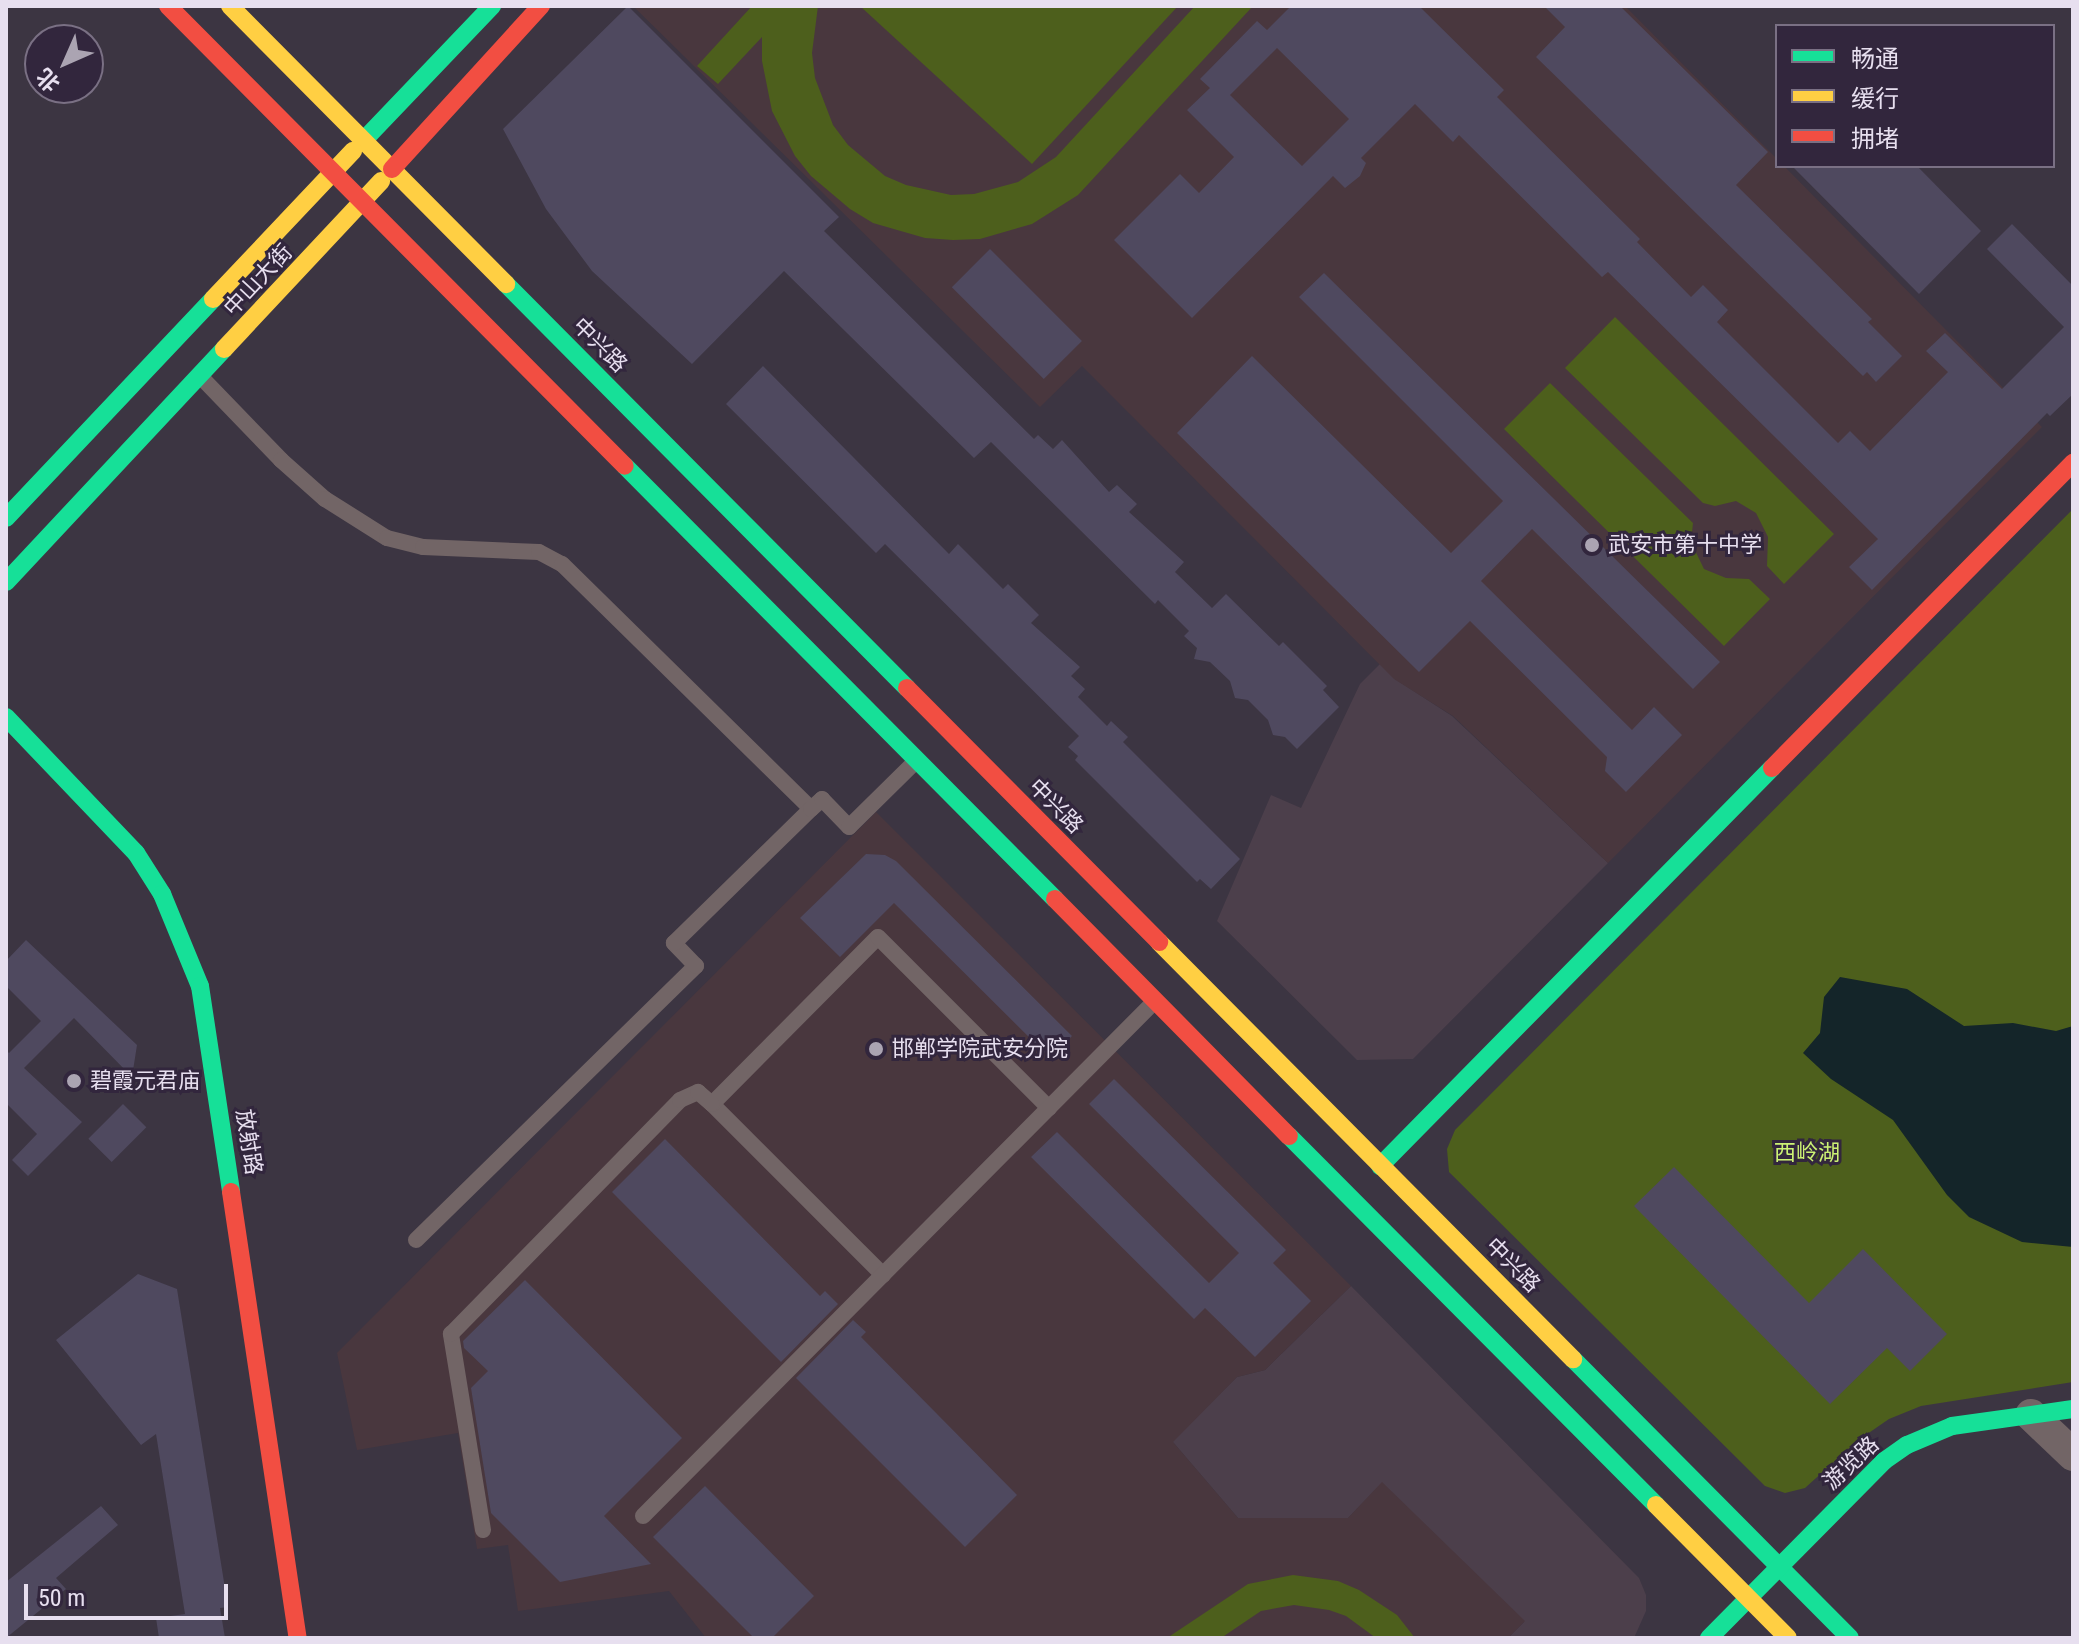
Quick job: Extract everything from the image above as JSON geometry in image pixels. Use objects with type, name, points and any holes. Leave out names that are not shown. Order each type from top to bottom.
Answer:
[{"type":"main road","points":[[168,6],[1788,1638]]},
{"type":"main road","name":"中兴路","points":[[230,6],[1850,1638]]},
{"type":"main road","name":"中山大街","points":[[6,518],[492,6]]},
{"type":"main road","name":"中山大街","points":[[6,582],[541,6]]},
{"type":"main road","points":[[1380,1166],[2073,463]]},
{"type":"main road","name":"放射路","points":[[6,717],[136,853],[162,894],[200,986],[298,1638]]},
{"type":"main road","name":"游览路","points":[[1709,1638],[1884,1461],[1907,1445],[1952,1426],[2073,1409]]},
{"type":"street","points":[[2031,1415],[2073,1455]]},
{"type":"lane","points":[[200,376],[281,460],[325,499],[387,538],[423,547],[539,552],[562,564],[811,809]]},
{"type":"lane","points":[[416,1240],[696,966],[674,943],[811,809],[822,799],[849,827],[916,761]]},
{"type":"lane","points":[[712,1104],[878,937],[1049,1108]]},
{"type":"lane","points":[[643,1516],[1155,1001]]},
{"type":"lane","points":[[483,1530],[451,1334],[680,1100],[698,1092],[712,1104],[883,1275]]},
{"type":"shaded area","name":"武安市第十中学","points":[[633,6],[1625,6],[1775,157],[1775,168],[1786,168],[2042,427],[1608,863],[1453,716],[1394,679],[1082,366],[1040,407]]},
{"type":"shaded area","points":[[1380,664],[1395,679],[1452,716],[1608,863],[1413,1059],[1357,1060],[1217,921],[1271,795],[1301,808],[1360,684]]},
{"type":"shaded area","name":"邯郸学院武安分院","points":[[876,812],[1351,1286],[1265,1370],[1237,1377],[1173,1442],[1238,1518],[1348,1518],[1382,1482],[1525,1621],[1508,1638],[706,1638],[669,1591],[518,1611],[508,1545],[477,1549],[458,1433],[357,1450],[337,1353]]},
{"type":"shaded area","points":[[1840,977],[1907,989],[1964,1026],[2013,1023],[2056,1031],[2073,1026],[2073,1247],[2022,1242],[1969,1217],[1947,1195],[1893,1120],[1831,1079],[1803,1053],[1820,1033],[1824,997]]},
{"type":"shaded area","points":[[1351,1286],[1639,1578],[1646,1595],[1646,1611],[1634,1638],[1508,1638],[1524,1622],[1382,1483],[1348,1518],[1238,1518],[1172,1441],[1237,1377],[1265,1370]]},
{"type":"green space","points":[[752,6],[818,6],[812,53],[815,78],[833,125],[848,145],[885,176],[906,185],[951,195],[974,194],[1018,182],[1056,157],[1195,6],[1253,6],[1078,195],[1032,224],[980,239],[953,240],[925,238],[873,223],[850,209],[811,176],[795,156],[772,111],[762,61],[762,37],[718,84],[697,66]]},
{"type":"green space","points":[[860,6],[1178,6],[1032,164]]},
{"type":"green space","points":[[1615,317],[1834,534],[1784,584],[1767,566],[1768,537],[1756,513],[1736,501],[1715,506],[1703,503],[1565,368]]},
{"type":"green space","points":[[1550,383],[1693,523],[1691,542],[1704,569],[1726,578],[1749,579],[1770,599],[1724,646],[1504,429]]},
{"type":"green space","name":"西岭湖","points":[[2073,509],[2073,1382],[1921,1406],[1889,1419],[1857,1441],[1805,1488],[1785,1493],[1765,1486],[1449,1172],[1447,1149],[1455,1130]]},
{"type":"green space","points":[[1293,1575],[1338,1581],[1359,1590],[1397,1615],[1415,1638],[1376,1638],[1346,1616],[1294,1605],[1261,1611],[1221,1638],[1167,1638],[1248,1584]]},
{"type":"building","points":[[628,6],[839,217],[824,231],[1034,439],[1038,435],[1053,449],[1062,440],[1109,492],[1117,485],[1137,504],[1129,512],[1184,562],[1175,572],[1212,608],[1226,594],[1279,646],[1283,642],[1327,686],[1323,690],[1339,707],[1297,749],[1285,737],[1273,735],[1268,720],[1248,700],[1235,698],[1230,681],[1210,662],[1194,659],[1197,648],[1184,636],[1189,631],[1158,600],[1155,604],[991,442],[974,458],[784,271],[692,364],[592,271],[546,209],[503,129]]},
{"type":"building","points":[[1291,6],[1419,6],[1504,90],[1497,97],[1640,239],[1637,242],[1691,297],[1703,285],[1728,310],[1717,322],[1838,443],[1850,431],[1870,451],[1948,372],[1926,351],[1945,333],[2002,389],[2064,327],[1987,249],[2012,224],[2073,286],[2073,394],[2050,416],[2047,413],[1872,590],[1849,567],[1878,539],[1608,272],[1602,277],[1459,135],[1453,142],[1415,104],[1361,158],[1366,163],[1360,176],[1345,188],[1333,176],[1192,318],[1114,240],[1180,174],[1199,193],[1234,157],[1187,110],[1210,88],[1200,79],[1257,21],[1267,30]],"holes":[[[1277,48],[1349,119],[1302,166],[1230,95]]]},
{"type":"building","points":[[1544,6],[1620,6],[1768,152],[1736,185],[1872,319],[1868,322],[1902,356],[1876,382],[1867,372],[1863,376],[1536,57],[1565,27]]},
{"type":"building","points":[[1794,168],[1919,168],[1981,231],[1919,294]]},
{"type":"building","points":[[990,249],[1082,341],[1044,379],[952,287]]},
{"type":"building","points":[[1324,273],[1720,662],[1693,689],[1532,529],[1481,581],[1632,730],[1654,707],[1682,735],[1626,792],[1605,771],[1607,757],[1470,621],[1419,672],[1177,433],[1252,356],[1451,553],[1503,501],[1299,297]]},
{"type":"building","points":[[763,366],[949,554],[958,544],[1003,589],[1008,584],[1039,615],[1031,623],[1080,667],[1071,676],[1085,689],[1078,697],[1107,726],[1111,721],[1128,737],[1123,742],[1240,859],[1211,889],[1200,879],[1197,882],[1075,760],[1078,756],[1068,747],[1079,736],[885,544],[876,553],[726,404]]},
{"type":"building","points":[[866,854],[885,855],[896,861],[1072,1036],[1050,1058],[894,903],[840,957],[800,918]]},
{"type":"building","points":[[26,940],[137,1045],[132,1077],[74,1018],[24,1068],[82,1122],[28,1176],[12,1160],[37,1134],[6,1103],[6,1050],[9,1053],[41,1021],[6,986],[6,961]]},
{"type":"building","points":[[1114,1079],[1286,1250],[1273,1263],[1311,1301],[1255,1357],[1205,1308],[1194,1319],[1031,1157],[1057,1132],[1209,1283],[1239,1253],[1089,1104]]},
{"type":"building","points":[[123,1104],[146,1127],[112,1162],[88,1139]]},
{"type":"building","points":[[665,1139],[820,1296],[825,1291],[838,1304],[781,1362],[612,1192]]},
{"type":"building","points":[[1674,1167],[1809,1303],[1863,1249],[1947,1334],[1910,1371],[1887,1348],[1830,1404],[1634,1206]]},
{"type":"building","points":[[138,1274],[177,1289],[228,1607],[220,1608],[225,1638],[159,1638],[156,1618],[185,1614],[156,1434],[141,1445],[56,1340]]},
{"type":"building","points":[[525,1280],[682,1438],[604,1516],[651,1564],[560,1582],[491,1513],[471,1388],[488,1371],[464,1348],[463,1341]]},
{"type":"building","points":[[853,1320],[866,1332],[861,1337],[1017,1495],[965,1547],[796,1378]]},
{"type":"building","points":[[705,1486],[814,1596],[772,1638],[754,1638],[653,1537]]},
{"type":"building","points":[[101,1506],[118,1525],[56,1578],[66,1589],[6,1638],[6,1582]]},
{"type":"traffic: fast","points":[[363,141],[492,6]]},
{"type":"traffic: fast","points":[[506,284],[907,688]]},
{"type":"traffic: fast","points":[[6,518],[213,299]]},
{"type":"traffic: fast","points":[[6,582],[224,349]]},
{"type":"traffic: fast","points":[[625,466],[1055,899]]},
{"type":"traffic: fast","points":[[6,717],[136,853],[162,894],[200,986],[231,1192]]},
{"type":"traffic: fast","points":[[1380,1166],[1772,768]]},
{"type":"traffic: fast","points":[[1289,1136],[1656,1505]]},
{"type":"traffic: fast","points":[[1573,1359],[1850,1638]]},
{"type":"traffic: fast","points":[[1709,1638],[1884,1461],[1907,1445],[1952,1426],[2073,1409]]},
{"type":"traffic: slow","points":[[230,6],[506,284]]},
{"type":"traffic: slow","points":[[213,299],[353,151]]},
{"type":"traffic: slow","points":[[224,349],[381,181]]},
{"type":"traffic: slow","points":[[1159,942],[1573,1359]]},
{"type":"traffic: slow","points":[[1656,1505],[1788,1638]]},
{"type":"traffic: jam","points":[[168,6],[625,466]]},
{"type":"traffic: jam","points":[[392,169],[541,6]]},
{"type":"traffic: jam","points":[[1772,768],[2073,463]]},
{"type":"traffic: jam","points":[[907,688],[1159,942]]},
{"type":"traffic: jam","points":[[1055,899],[1289,1136]]},
{"type":"traffic: jam","points":[[231,1192],[298,1638]]},
{"type":"place","name":"武安市第十中学","points":[[1592,545]]},
{"type":"place","name":"邯郸学院武安分院","points":[[876,1049]]},
{"type":"place","name":"碧霞元君庙","points":[[74,1081]]}]
